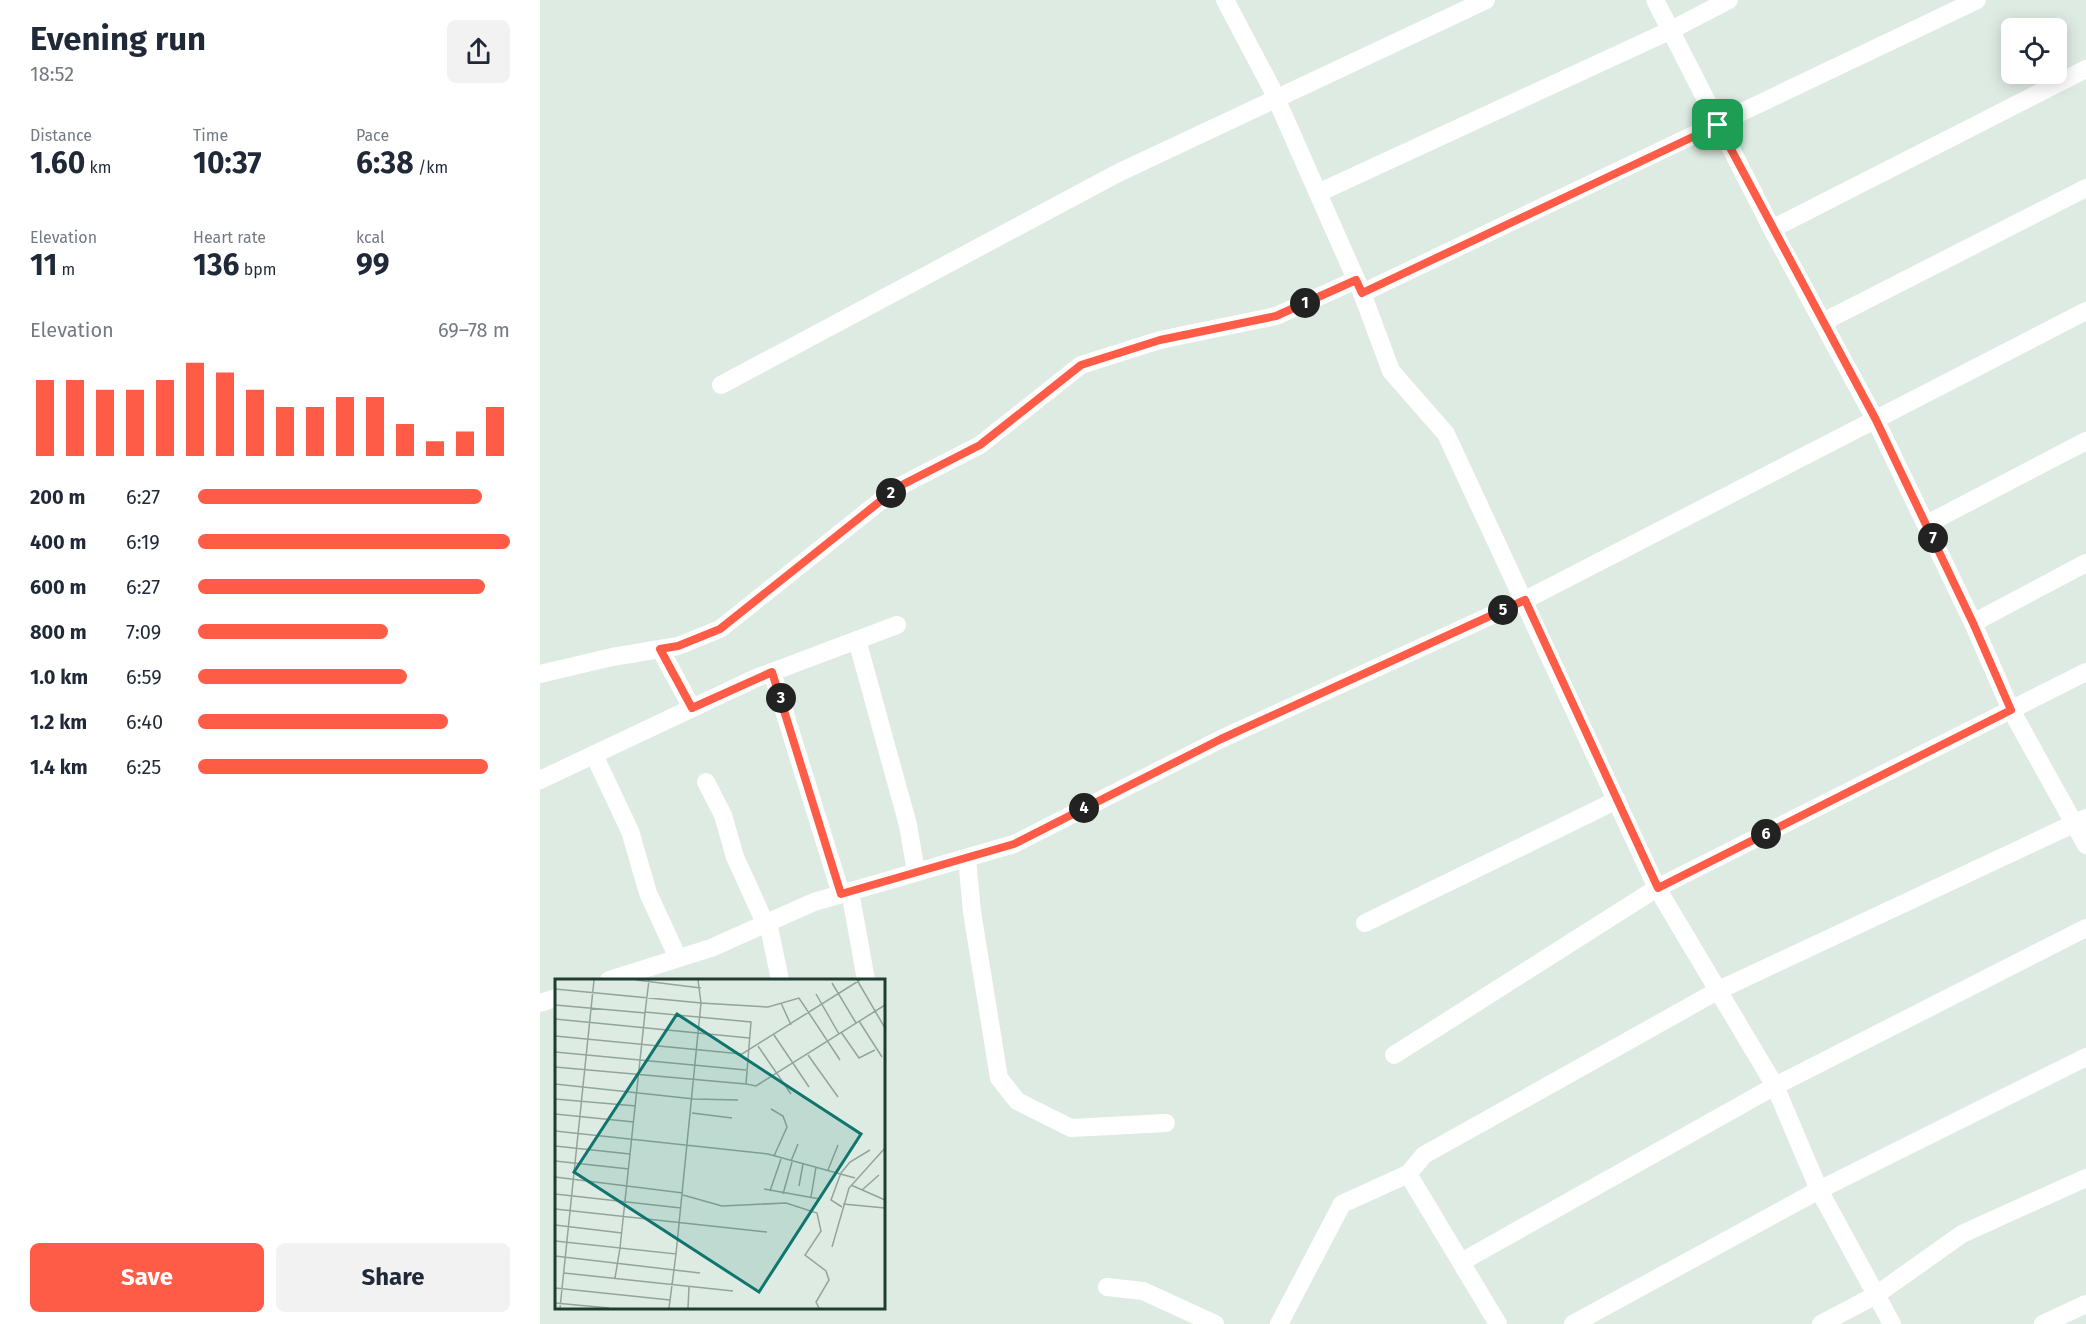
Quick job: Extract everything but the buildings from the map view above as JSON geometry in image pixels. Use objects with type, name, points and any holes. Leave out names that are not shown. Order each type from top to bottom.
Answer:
[{"type":"street","points":[[1225,0],[1276,99],[1359,287],[1391,370],[1446,434],[1658,888],[1775,1086],[1819,1190],[1892,1324]]},
{"type":"street","points":[[721,385],[1118,173],[1486,0]]},
{"type":"street","points":[[1655,0],[1772,230],[1876,420],[1927,524],[2011,710],[2080,822],[2086,845]]},
{"type":"street","points":[[1318,193],[1670,31],[1729,0]]},
{"type":"street","points":[[540,674],[612,657],[678,646],[720,629],[898,487],[980,445],[1081,365],[1160,340],[1276,316],[1359,287],[1718,125],[1977,0]]},
{"type":"street","points":[[1772,230],[2086,69]]},
{"type":"street","points":[[1823,322],[2086,188]]},
{"type":"street","points":[[615,979],[711,948],[814,902],[1014,844],[1221,739],[1525,600],[2086,311]]},
{"type":"street","points":[[1927,524],[2086,441]]},
{"type":"street","points":[[1973,623],[2086,563]]},
{"type":"street","points":[[540,780],[772,672],[897,625]]},
{"type":"street","points":[[857,640],[908,825],[916,872]]},
{"type":"street","points":[[660,649],[692,708]]},
{"type":"street","points":[[772,672],[846,892],[866,979]]},
{"type":"street","points":[[1394,1054],[1658,888],[2086,672]]},
{"type":"street","points":[[594,755],[630,831],[648,893],[678,958]]},
{"type":"street","points":[[706,782],[723,815],[735,857],[767,923],[780,979]]},
{"type":"street","points":[[1365,923],[1617,800]]},
{"type":"street","points":[[1280,1324],[1342,1204],[1408,1174],[1424,1155],[1719,990],[2080,822]]},
{"type":"street","points":[[967,858],[972,912],[999,1078],[1017,1101],[1071,1128],[1166,1123]]},
{"type":"street","points":[[1463,1261],[1775,1086],[2086,928]]},
{"type":"street","points":[[540,1003],[555,998]]},
{"type":"street","points":[[1573,1324],[1819,1190],[2086,1057]]},
{"type":"street","points":[[1408,1174],[1463,1261],[1498,1324]]},
{"type":"street","points":[[1821,1324],[1876,1294],[1962,1234],[2086,1178]]},
{"type":"street","points":[[1107,1287],[1143,1291],[1215,1324]]},
{"type":"street","points":[[2043,1324],[2086,1304]]},
{"type":"route","points":[[1718,125],[1772,230],[1876,420],[1927,524],[2011,710],[1658,888],[1525,600],[1221,739],[1014,844],[987,854],[841,894],[806,774],[772,672],[692,708],[660,649],[678,646],[720,629],[898,487],[980,445],[1081,365],[1160,340],[1276,316],[1356,280],[1362,293],[1718,125]]}]
